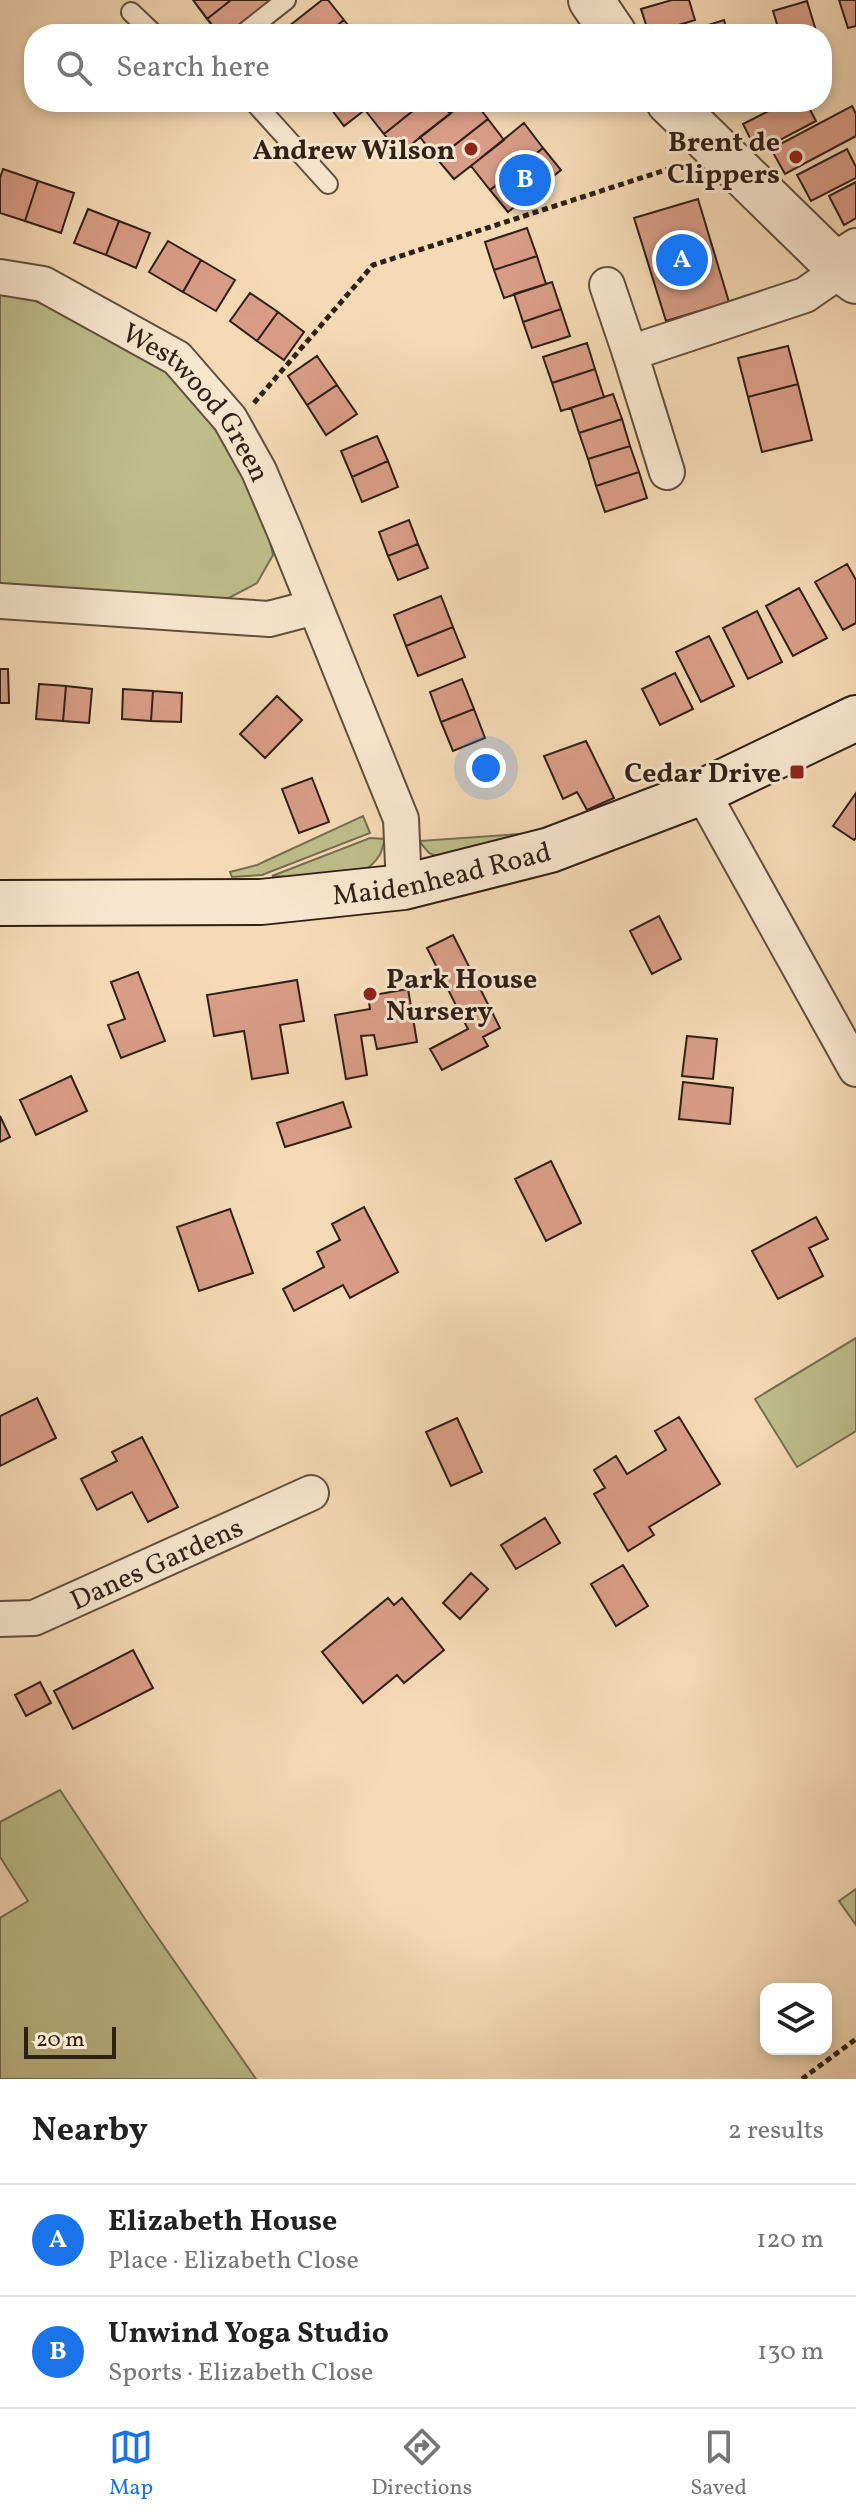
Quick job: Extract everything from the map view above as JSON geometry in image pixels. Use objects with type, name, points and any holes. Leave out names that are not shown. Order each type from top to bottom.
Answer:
[{"type":"main road","points":[[679,112],[846,264]]},
{"type":"main road","name":"Maidenhead Road","points":[[0,903],[261,902],[404,887],[550,850],[702,792],[856,718]]},
{"type":"street","points":[[630,353],[805,295],[846,264]]},
{"type":"street","name":"Westwood Green","points":[[0,277],[43,284],[177,358],[230,419],[259,471],[401,819],[404,887]]},
{"type":"street","points":[[607,285],[667,472]]},
{"type":"street","points":[[0,601],[269,619],[315,607]]},
{"type":"street","points":[[702,792],[856,1069]]},
{"type":"street","name":"Danes Gardens","points":[[0,1619],[34,1618],[311,1493]]},
{"type":"lane","points":[[256,24],[286,0]]},
{"type":"lane","points":[[131,12],[144,24]]},
{"type":"lane","points":[[263,112],[328,184]]},
{"type":"path","points":[[230,419],[256,401],[373,265],[720,152]]},
{"type":"path","points":[[802,2079],[856,2039]]},
{"type":"green space","points":[[0,288],[9,289],[121,340],[163,367],[209,416],[261,500],[273,555],[257,583],[225,600],[0,592]]},
{"type":"green space","points":[[363,816],[370,833],[262,875],[232,877],[230,872],[257,865]]},
{"type":"green space","points":[[591,829],[444,860],[429,853],[419,841]]},
{"type":"green space","points":[[370,838],[385,839],[379,856],[358,873],[330,879],[272,876]]},
{"type":"green space","points":[[856,1338],[856,1431],[797,1467],[755,1399]]},
{"type":"green space","points":[[60,1790],[256,2079],[0,2079],[0,1918],[28,1901],[0,1857],[0,1822]]},
{"type":"green space","points":[[856,1889],[856,1925],[839,1901]]},
{"type":"building","points":[[193,0],[271,0],[241,24],[211,24]]},
{"type":"building","points":[[193,0],[231,0],[207,19]]},
{"type":"building","points":[[231,0],[271,0],[241,24],[211,24],[207,19]]},
{"type":"building","points":[[322,0],[328,0],[344,20],[339,24],[292,24]]},
{"type":"building","points":[[672,0],[689,0],[695,20],[682,24],[646,24],[641,9]]},
{"type":"building","points":[[839,0],[856,0],[856,26],[848,28]]},
{"type":"building","points":[[807,1],[814,24],[777,24],[773,11]]},
{"type":"building","points":[[852,106],[856,114],[856,136],[785,174],[771,149]]},
{"type":"building","points":[[334,112],[362,112],[344,126]]},
{"type":"building","points":[[367,112],[412,112],[384,134]]},
{"type":"building","points":[[412,112],[450,114],[399,154],[384,134]]},
{"type":"building","points":[[452,112],[483,112],[488,119],[437,159],[420,137]]},
{"type":"building","points":[[766,112],[811,112],[816,121],[757,152],[743,124]]},
{"type":"building","name":"Andrew Wilson","points":[[488,119],[504,140],[454,179],[437,159]]},
{"type":"building","points":[[524,123],[543,148],[490,190],[471,166]]},
{"type":"building","points":[[543,148],[561,170],[508,212],[490,190]]},
{"type":"building","points":[[847,149],[856,167],[856,178],[811,201],[797,175]]},
{"type":"building","points":[[3,169],[38,181],[25,221],[0,213]]},
{"type":"building","points":[[38,181],[74,193],[61,233],[25,221]]},
{"type":"building","points":[[856,182],[856,218],[844,225],[829,196]]},
{"type":"building","points":[[698,199],[729,302],[666,321],[634,218]]},
{"type":"building","points":[[88,209],[119,221],[106,255],[74,243]]},
{"type":"building","points":[[119,221],[150,233],[136,268],[106,255]]},
{"type":"building","points":[[527,228],[537,256],[494,270],[485,242]]},
{"type":"building","points":[[168,241],[201,260],[183,292],[149,272]]},
{"type":"building","points":[[537,256],[546,284],[504,298],[494,270]]},
{"type":"building","points":[[201,260],[235,280],[216,311],[183,292]]},
{"type":"building","points":[[552,282],[561,309],[523,322],[514,294]]},
{"type":"building","points":[[250,293],[278,312],[257,341],[230,321]]},
{"type":"building","points":[[561,309],[570,336],[532,348],[523,322]]},
{"type":"building","points":[[278,312],[304,332],[284,360],[257,341]]},
{"type":"building","points":[[587,343],[595,369],[552,383],[543,357]]},
{"type":"building","points":[[788,346],[798,384],[748,397],[738,358]]},
{"type":"building","points":[[317,356],[337,385],[307,405],[288,376]]},
{"type":"building","points":[[595,369],[604,397],[561,411],[552,383]]},
{"type":"building","points":[[798,384],[812,440],[762,452],[748,397]]},
{"type":"building","points":[[337,385],[357,414],[326,435],[307,405]]},
{"type":"building","points":[[613,394],[622,419],[579,433],[571,408]]},
{"type":"building","points":[[622,419],[630,446],[588,459],[579,433]]},
{"type":"building","points":[[377,436],[388,461],[352,477],[341,451]]},
{"type":"building","points":[[630,446],[639,472],[596,486],[588,459]]},
{"type":"building","points":[[388,461],[398,487],[362,502],[352,477]]},
{"type":"building","points":[[639,472],[647,498],[605,512],[596,486]]},
{"type":"building","points":[[409,520],[418,544],[388,556],[379,532]]},
{"type":"building","points":[[418,544],[428,568],[398,580],[388,556]]},
{"type":"building","points":[[847,564],[856,580],[856,623],[843,630],[815,582]]},
{"type":"building","points":[[799,588],[827,638],[793,656],[766,606]]},
{"type":"building","points":[[441,596],[453,627],[406,646],[394,615]]},
{"type":"building","points":[[757,611],[782,662],[748,679],[723,628]]},
{"type":"building","points":[[453,627],[465,657],[418,676],[406,646]]},
{"type":"building","points":[[709,636],[734,686],[701,702],[676,652]]},
{"type":"building","points":[[0,669],[8,669],[9,703],[0,703]]},
{"type":"building","points":[[675,673],[693,709],[660,725],[642,689]]},
{"type":"building","points":[[462,679],[474,709],[441,722],[430,692]]},
{"type":"building","points":[[39,684],[66,686],[63,721],[36,719]]},
{"type":"building","points":[[66,686],[92,689],[89,723],[63,721]]},
{"type":"building","points":[[123,689],[153,691],[151,721],[122,719]]},
{"type":"building","points":[[153,691],[182,693],[181,722],[151,721]]},
{"type":"building","points":[[277,696],[302,720],[265,758],[240,734]]},
{"type":"building","points":[[474,709],[485,738],[453,751],[441,722]]},
{"type":"building","points":[[586,741],[614,798],[587,810],[577,792],[563,799],[544,756]]},
{"type":"building","points":[[312,778],[329,822],[299,833],[282,789]]},
{"type":"building","points":[[856,793],[856,838],[854,840],[833,826]]},
{"type":"building","points":[[659,916],[681,959],[652,974],[630,931]]},
{"type":"building","points":[[453,935],[500,1028],[483,1037],[488,1046],[442,1070],[430,1049],[468,1029],[427,948]]},
{"type":"building","points":[[138,972],[165,1041],[121,1058],[108,1025],[125,1019],[111,982]]},
{"type":"building","points":[[297,980],[304,1021],[280,1025],[288,1073],[252,1079],[244,1031],[214,1036],[207,995]]},
{"type":"building","points":[[408,989],[417,1042],[377,1049],[374,1035],[361,1036],[367,1075],[346,1079],[335,1015],[370,1009],[368,996]]},
{"type":"building","points":[[687,1036],[717,1039],[713,1079],[682,1076]]},
{"type":"building","points":[[71,1076],[87,1111],[36,1135],[20,1100]]},
{"type":"building","points":[[683,1082],[733,1088],[730,1124],[679,1119]]},
{"type":"building","points":[[343,1102],[351,1127],[285,1147],[277,1123]]},
{"type":"building","points":[[0,1116],[10,1137],[0,1142]]},
{"type":"building","points":[[551,1161],[581,1223],[546,1241],[515,1179]]},
{"type":"building","points":[[364,1207],[398,1272],[350,1298],[343,1285],[294,1311],[283,1289],[324,1267],[317,1252],[340,1240],[332,1224]]},
{"type":"building","points":[[230,1209],[253,1273],[199,1291],[177,1227]]},
{"type":"building","points":[[816,1217],[828,1239],[809,1248],[823,1276],[778,1299],[752,1251]]},
{"type":"building","points":[[37,1398],[56,1438],[0,1466],[0,1416]]},
{"type":"building","points":[[679,1417],[720,1484],[649,1527],[654,1535],[628,1551],[594,1494],[605,1488],[594,1470],[616,1456],[627,1474],[666,1450],[655,1431]]},
{"type":"building","points":[[457,1418],[482,1472],[451,1486],[426,1432]]},
{"type":"building","points":[[142,1437],[178,1507],[148,1522],[132,1492],[97,1510],[81,1479],[117,1461],[112,1452]]},
{"type":"building","points":[[545,1518],[560,1543],[516,1569],[501,1545]]},
{"type":"building","points":[[623,1565],[648,1606],[616,1626],[591,1584]]},
{"type":"building","points":[[471,1573],[488,1589],[460,1619],[443,1603]]},
{"type":"building","points":[[388,1598],[394,1605],[402,1598],[444,1650],[404,1683],[397,1675],[363,1703],[322,1652]]},
{"type":"building","points":[[133,1650],[153,1688],[73,1729],[54,1691]]},
{"type":"building","points":[[40,1682],[51,1703],[26,1716],[15,1695]]},
{"type":"place","name":"Andrew Wilson","points":[[471,149]]},
{"type":"place","name":"Brent de Clippers","points":[[796,157]]},
{"type":"place","name":"Unwind Yoga Studio","points":[[525,180]]},
{"type":"place","name":"Elizabeth House","points":[[682,260]]},
{"type":"place","name":"Cedar Drive","points":[[797,772]]},
{"type":"place","name":"Park House Nursery","points":[[370,994]]}]
